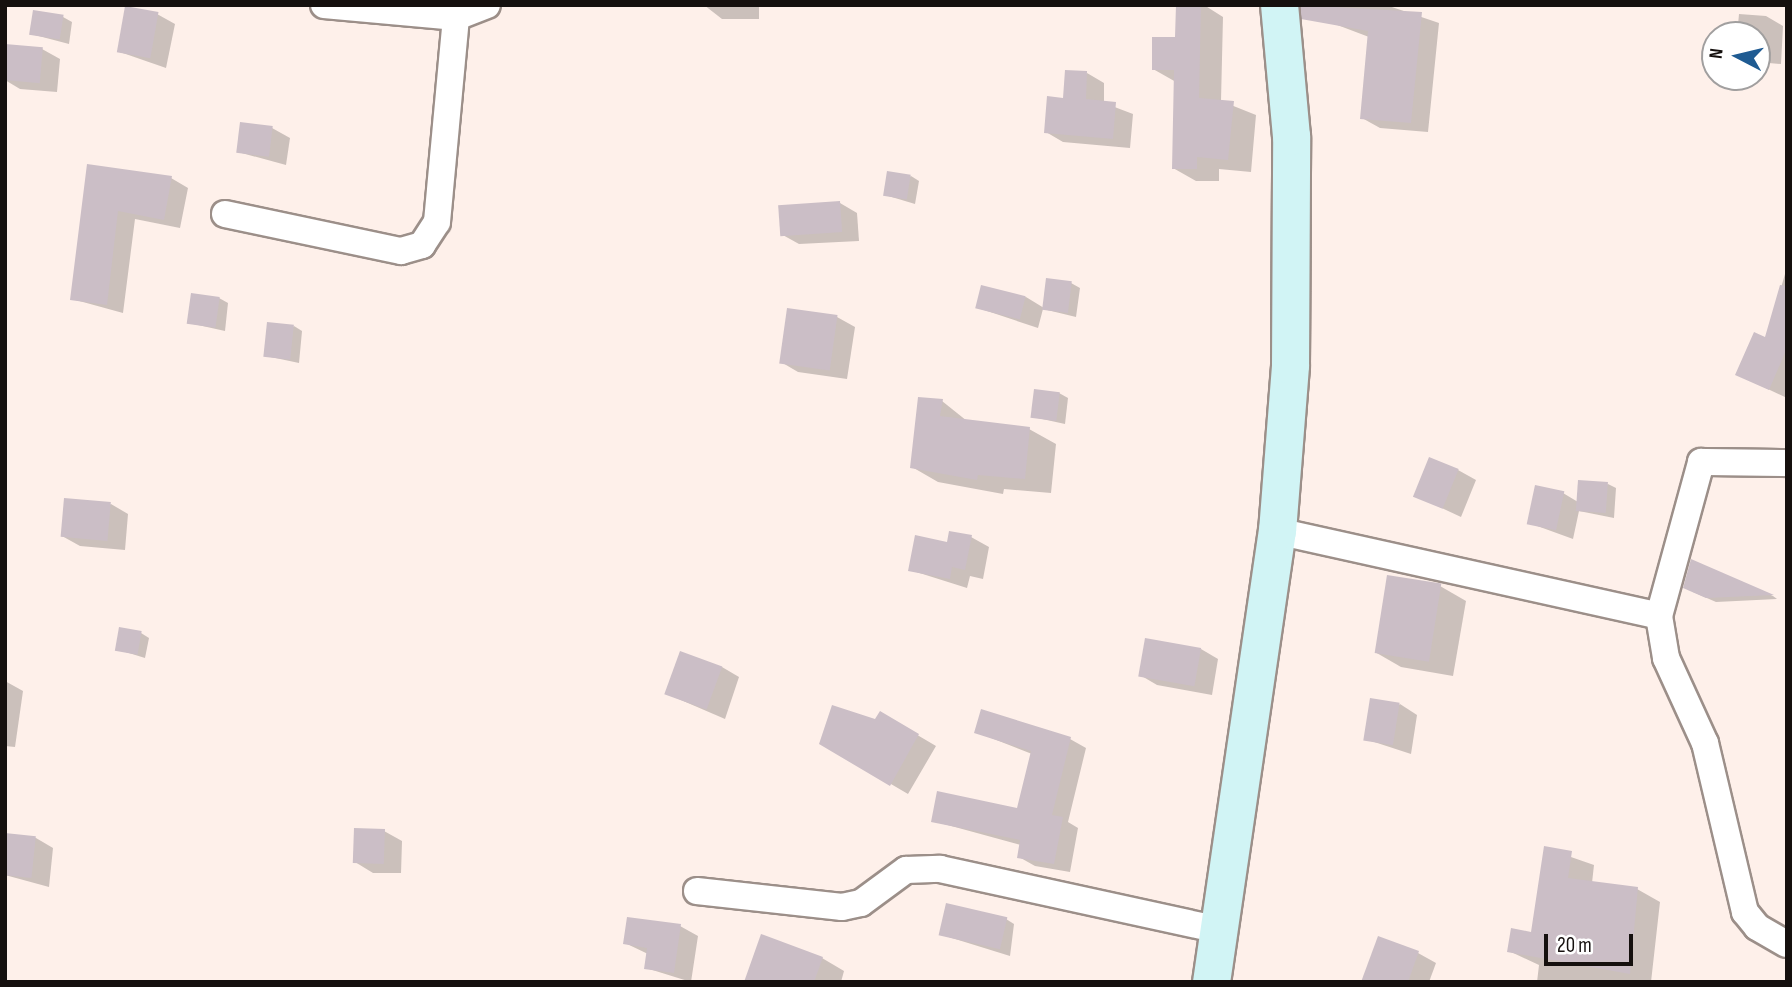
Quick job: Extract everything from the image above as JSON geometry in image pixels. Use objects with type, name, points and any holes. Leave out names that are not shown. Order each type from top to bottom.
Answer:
[{"type":"main road","points":[[1211,982],[1216,929],[1277,531],[1290,338],[1291,136],[1279,5]]},
{"type":"street","points":[[324,5],[456,17],[487,5]]},
{"type":"street","points":[[225,214],[401,251],[422,245],[437,222],[456,17]]},
{"type":"street","points":[[1787,463],[1701,462],[1659,616],[1666,658],[1705,743],[1745,912],[1757,927],[1787,944]]},
{"type":"street","points":[[1277,531],[1659,616]]},
{"type":"street","points":[[697,891],[842,907],[861,903],[906,870],[940,869],[1216,929]]},
{"type":"building","points":[[1176,5],[1201,5],[1199,98],[1234,101],[1228,160],[1197,157],[1197,169],[1172,169],[1174,70],[1152,70],[1152,37],[1175,37]]},
{"type":"building","points":[[1300,5],[1422,12],[1411,123],[1360,119],[1368,31],[1301,19]]},
{"type":"building","points":[[125,6],[158,12],[150,58],[117,52]]},
{"type":"building","points":[[33,10],[64,15],[60,40],[29,35]]},
{"type":"building","points":[[5,44],[43,47],[40,83],[5,80]]},
{"type":"building","points":[[1065,70],[1087,71],[1086,99],[1116,102],[1113,139],[1044,133],[1047,96],[1063,98]]},
{"type":"building","points":[[240,122],[273,126],[269,157],[236,153]]},
{"type":"building","points":[[87,164],[172,176],[164,220],[118,211],[107,305],[70,300]]},
{"type":"building","points":[[887,171],[911,175],[907,199],[883,196]]},
{"type":"building","points":[[840,201],[842,232],[780,236],[778,205]]},
{"type":"building","points":[[1046,278],[1072,281],[1068,313],[1042,310]]},
{"type":"building","points":[[981,285],[1026,296],[1020,319],[975,308]]},
{"type":"building","points":[[1780,285],[1787,286],[1787,348],[1769,390],[1735,375],[1754,332],[1765,337]]},
{"type":"building","points":[[191,293],[220,297],[215,328],[187,324]]},
{"type":"building","points":[[787,308],[838,315],[830,371],[779,363]]},
{"type":"building","points":[[267,322],[294,325],[290,360],[263,357]]},
{"type":"building","points":[[1034,389],[1060,392],[1056,421],[1030,418]]},
{"type":"building","points":[[918,397],[943,399],[940,416],[1030,427],[1025,479],[978,475],[977,480],[910,468]]},
{"type":"building","points":[[1429,457],[1459,469],[1443,509],[1413,497]]},
{"type":"building","points":[[1578,480],[1608,482],[1606,513],[1576,511]]},
{"type":"building","points":[[1535,485],[1564,491],[1556,530],[1527,524]]},
{"type":"building","points":[[64,498],[111,502],[107,541],[61,537]]},
{"type":"building","points":[[949,531],[972,535],[965,570],[952,567],[950,579],[908,571],[915,535],[947,542]]},
{"type":"building","points":[[1691,559],[1774,595],[1706,598],[1683,588]]},
{"type":"building","points":[[1387,575],[1441,584],[1429,662],[1375,653]]},
{"type":"building","points":[[119,627],[142,631],[137,655],[115,651]]},
{"type":"building","points":[[1145,638],[1201,648],[1194,686],[1138,676]]},
{"type":"building","points":[[680,651],[722,666],[707,710],[664,694]]},
{"type":"building","points":[[1370,698],[1400,703],[1393,745],[1363,740]]},
{"type":"building","points":[[832,705],[875,719],[880,711],[919,734],[890,786],[819,744]]},
{"type":"building","points":[[981,709],[1071,737],[1052,815],[1063,817],[1054,864],[1017,858],[1020,840],[931,822],[937,791],[1017,808],[1031,751],[974,733]]},
{"type":"building","points":[[354,828],[385,829],[384,864],[353,863]]},
{"type":"building","points":[[5,833],[36,836],[31,878],[5,875]]},
{"type":"building","points":[[1544,846],[1572,851],[1568,878],[1638,887],[1630,974],[1507,952],[1511,928],[1531,932]]},
{"type":"building","points":[[946,903],[1007,917],[1000,949],[939,935]]},
{"type":"building","points":[[627,917],[681,924],[674,973],[644,969],[647,948],[623,944]]},
{"type":"building","points":[[761,934],[823,957],[814,982],[744,982]]},
{"type":"building","points":[[1378,936],[1419,951],[1408,982],[1361,982]]}]
